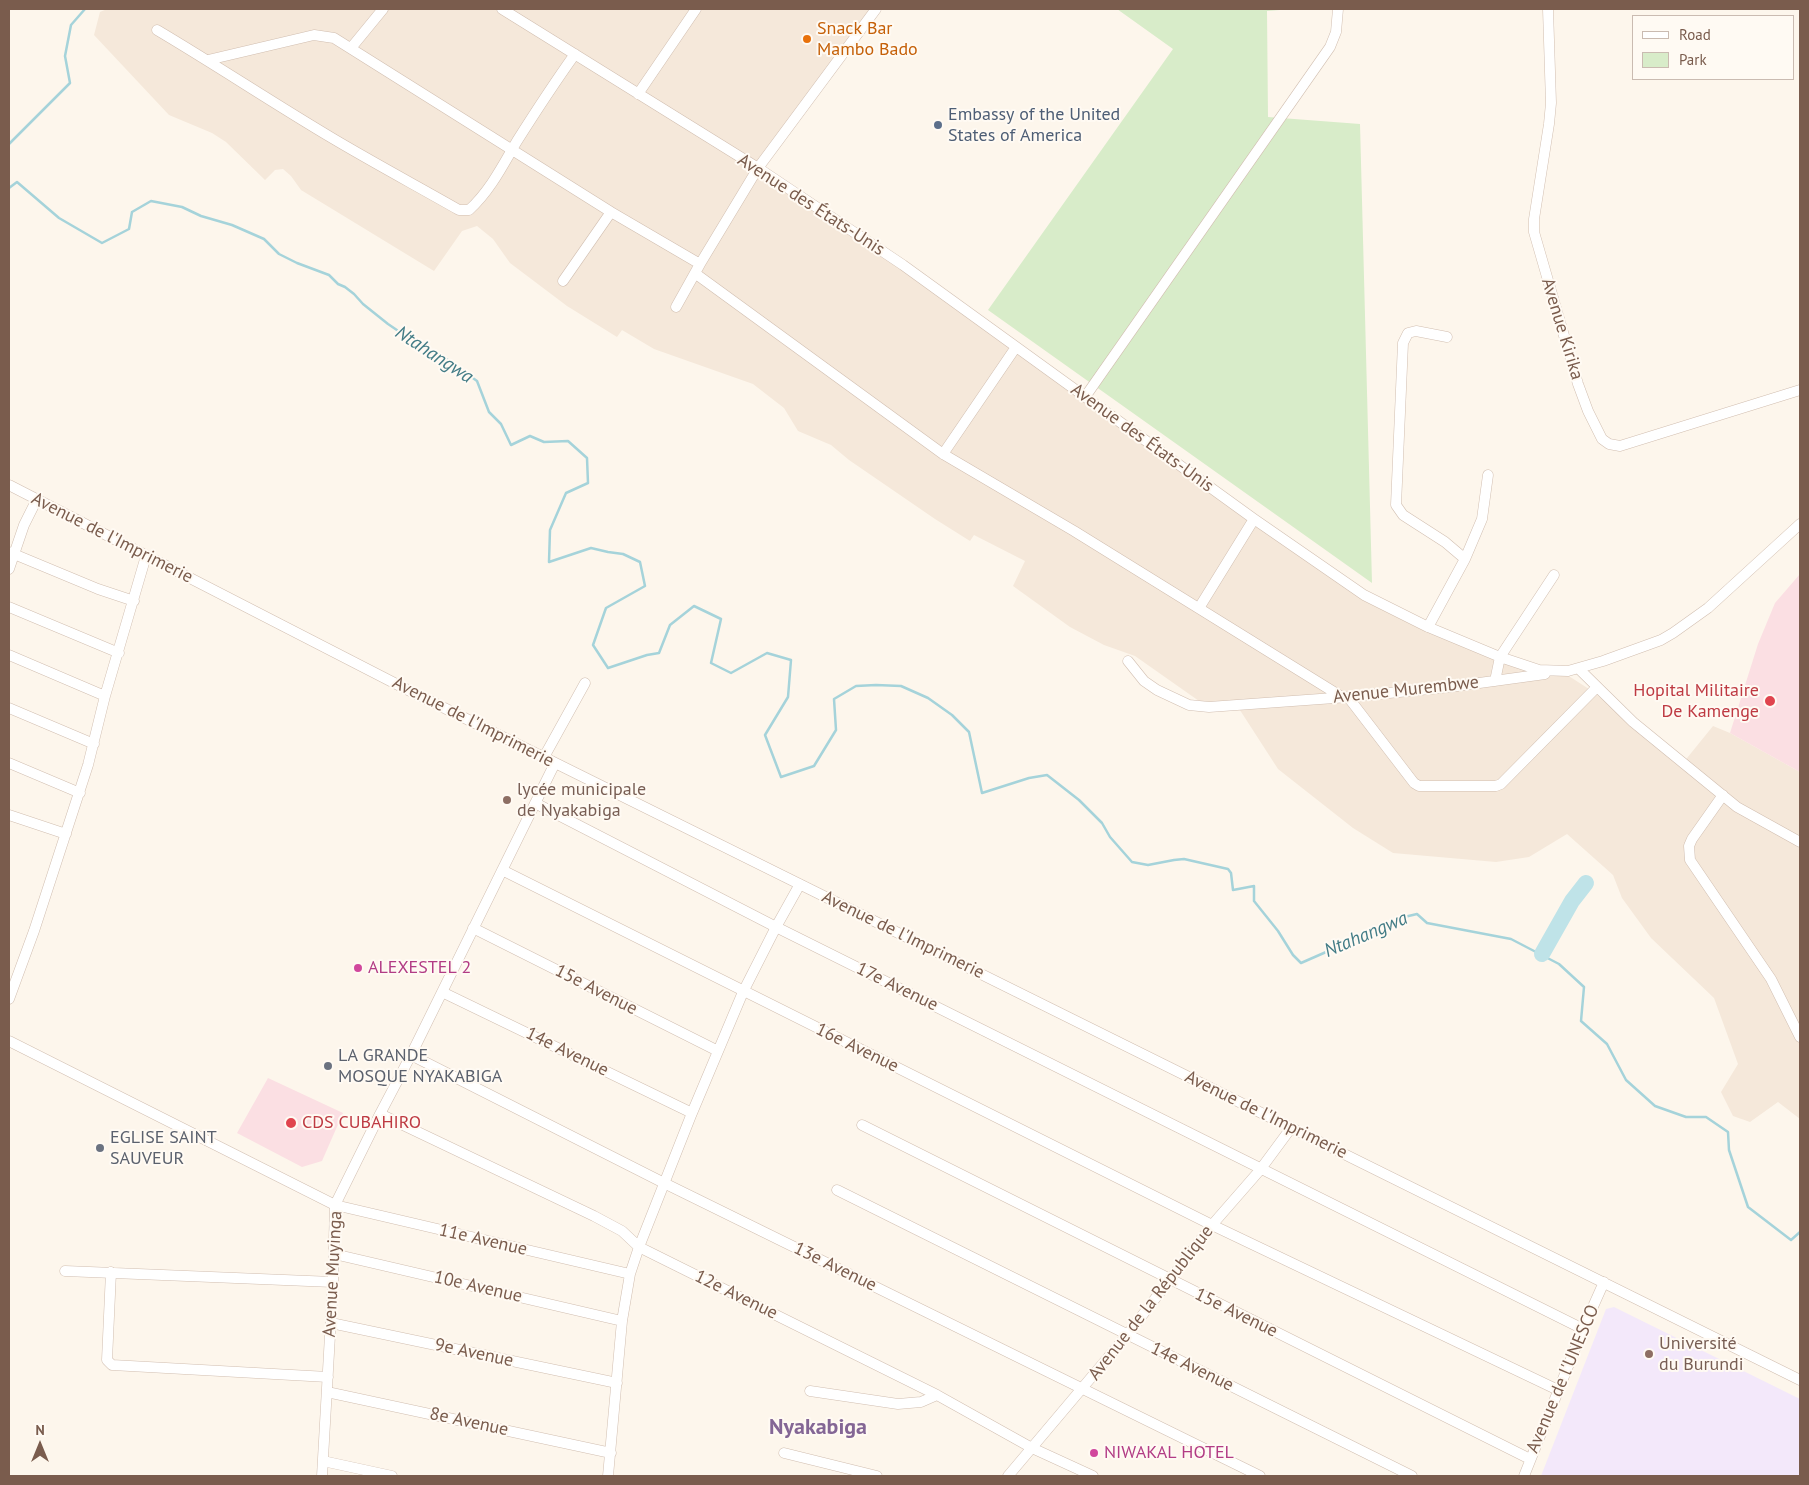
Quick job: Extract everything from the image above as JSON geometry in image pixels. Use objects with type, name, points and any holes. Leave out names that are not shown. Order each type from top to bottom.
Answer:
[{"type":"street","points":[[351,48],[384,9]]},
{"type":"street","name":"Avenue des États-Unis","points":[[502,9],[758,168],[903,265],[1254,519],[1364,595],[1428,627],[1500,657],[1539,670],[1561,671],[1580,669],[1661,640],[1674,633],[1708,608],[1800,524]]},
{"type":"street","points":[[638,94],[696,9]]},
{"type":"street","points":[[676,307],[758,168],[876,9]]},
{"type":"street","points":[[1085,397],[1330,47],[1336,32],[1338,9]]},
{"type":"street","name":"Avenue Kirika","points":[[1548,9],[1551,102],[1534,218],[1534,232],[1578,384],[1588,411],[1602,439],[1609,444],[1620,446],[1800,390]]},
{"type":"street","points":[[157,30],[334,139],[459,210],[469,210],[499,172],[544,97],[574,54]]},
{"type":"street","points":[[208,60],[314,35],[334,38],[611,212],[700,264]]},
{"type":"street","points":[[563,282],[611,212]]},
{"type":"street","points":[[696,274],[942,454],[1074,531],[1345,697],[1414,783],[1419,786],[1496,786],[1501,784],[1596,687]]},
{"type":"street","points":[[1447,337],[1416,331],[1408,333],[1403,340],[1396,501],[1398,510],[1403,515],[1446,542],[1465,559]]},
{"type":"street","points":[[942,454],[1016,347]]},
{"type":"street","points":[[1428,627],[1479,530],[1488,475]]},
{"type":"street","name":"Avenue de l'Imprimerie","points":[[9,485],[404,688],[1800,1380]]},
{"type":"street","points":[[9,569],[11,553],[36,499]]},
{"type":"street","points":[[1199,608],[1254,519]]},
{"type":"street","points":[[11,553],[134,601]]},
{"type":"street","points":[[9,999],[80,793],[105,696],[146,556]]},
{"type":"street","points":[[1495,681],[1500,657],[1554,575]]},
{"type":"street","points":[[9,607],[119,652]]},
{"type":"street","points":[[9,655],[105,696]]},
{"type":"street","name":"Avenue Murembwe","points":[[1128,661],[1144,681],[1157,690],[1188,705],[1209,707],[1345,697],[1495,681],[1561,671]]},
{"type":"street","points":[[1580,669],[1633,722],[1723,795],[1747,813],[1800,842]]},
{"type":"street","points":[[544,757],[585,683]]},
{"type":"street","points":[[9,708],[94,744]]},
{"type":"street","name":"Avenue Muyinga","points":[[322,1476],[328,1392],[335,1204],[411,1055],[555,762]]},
{"type":"street","points":[[9,764],[80,793]]},
{"type":"street","points":[[1723,795],[1692,839],[1689,846],[1690,860],[1771,979],[1800,1037]]},
{"type":"street","name":"17e Avenue","points":[[535,803],[776,927],[1260,1170],[1583,1329]]},
{"type":"street","points":[[10,819],[66,834]]},
{"type":"street","name":"16e Avenue","points":[[502,870],[1212,1226],[1558,1390]]},
{"type":"street","points":[[608,1476],[622,1321],[630,1274],[692,1112],[743,992],[800,884]]},
{"type":"street","name":"15e Avenue","points":[[473,928],[718,1051]]},
{"type":"street","name":"14e Avenue","points":[[442,992],[692,1112]]},
{"type":"street","name":"11e Avenue","points":[[9,1041],[335,1204],[630,1274]]},
{"type":"street","name":"13e Avenue","points":[[411,1055],[664,1183],[1260,1476]]},
{"type":"street","name":"12e Avenue","points":[[380,1114],[594,1216],[622,1231],[639,1247],[937,1395],[1032,1448],[1093,1476]]},
{"type":"street","name":"15e Avenue","points":[[862,1125],[1530,1459]]},
{"type":"street","name":"Avenue de la République","points":[[1008,1476],[1127,1335],[1212,1226],[1260,1170],[1291,1128]]},
{"type":"street","name":"14e Avenue","points":[[837,1190],[1412,1476]]},
{"type":"street","name":"10e Avenue","points":[[334,1254],[622,1321]]},
{"type":"street","points":[[65,1271],[333,1282]]},
{"type":"street","points":[[111,1272],[107,1360],[112,1365],[328,1377]]},
{"type":"street","name":"Avenue de l'UNESCO","points":[[1524,1476],[1604,1282]]},
{"type":"street","name":"9e Avenue","points":[[331,1322],[617,1383]]},
{"type":"street","points":[[810,1391],[898,1404],[921,1402],[937,1395]]},
{"type":"street","name":"8e Avenue","points":[[328,1392],[611,1453]]},
{"type":"street","points":[[784,1453],[877,1476]]},
{"type":"street","points":[[323,1461],[392,1476]]},
{"type":"shaded area","points":[[107,9],[876,9],[758,168],[1381,601],[1502,655],[1561,671],[1592,691],[1683,763],[1713,726],[1730,733],[1800,772],[1800,1119],[1778,1102],[1750,1122],[1733,1116],[1721,1092],[1738,1064],[1714,998],[1651,938],[1622,898],[1613,875],[1567,834],[1529,857],[1496,862],[1393,853],[1353,828],[1278,769],[1236,704],[1199,701],[1135,656],[1104,645],[1070,627],[1013,586],[1025,561],[974,535],[970,541],[849,460],[831,445],[798,431],[784,408],[753,384],[654,349],[622,330],[617,337],[567,306],[510,263],[493,239],[477,226],[462,231],[434,271],[301,190],[291,176],[283,169],[275,170],[265,180],[226,142],[212,133],[169,115],[94,35],[100,12]]},
{"type":"shaded area","name":"Hopital Militaire De Kamenge","points":[[1800,574],[1800,772],[1730,733],[1758,644],[1775,603]]},
{"type":"shaded area","name":"CDS CUBAHIRO","points":[[268,1078],[343,1113],[322,1161],[302,1167],[237,1133]]},
{"type":"shaded area","name":"Université du Burundi","points":[[1614,1307],[1800,1399],[1800,1476],[1541,1476],[1606,1309]]},
{"type":"green space","points":[[1117,9],[1292,9],[1267,11],[1268,117],[1360,124],[1372,583],[988,310],[1173,49]]},
{"type":"waterway","points":[[9,144],[70,83],[65,56],[71,25],[85,9]]},
{"type":"waterway","name":"Ntahangwa","points":[[9,188],[17,182],[59,218],[102,243],[129,229],[132,212],[151,201],[182,207],[264,239],[279,254],[329,275],[388,324],[413,341],[445,358],[477,381],[489,412],[501,424],[511,445],[530,436],[544,442],[568,441],[587,458],[588,483],[566,493],[550,530],[549,562],[591,548],[623,554],[640,562],[645,586],[606,608],[593,645],[608,668],[659,653],[670,625],[694,606],[721,619],[711,663],[731,673],[767,653],[791,660],[788,697],[765,735],[781,777],[814,766],[836,730],[834,699],[856,686],[901,686],[928,698],[952,715],[969,732],[982,793],[1029,778],[1047,775],[1079,800],[1102,823],[1110,837],[1132,862],[1148,865],[1184,859],[1228,869],[1231,873],[1233,890],[1254,886],[1254,901],[1278,931],[1293,955],[1301,963],[1358,938],[1386,930],[1400,918],[1417,914],[1427,923],[1511,939],[1559,964],[1584,987],[1581,1021],[1607,1044],[1626,1080],[1655,1106],[1686,1117],[1706,1117],[1728,1132],[1729,1150],[1748,1207],[1791,1240],[1800,1232]]},
{"type":"waterway","points":[[1542,954],[1572,901],[1586,883]]},
{"type":"place","name":"Snack Bar Mambo Bado","points":[[807,39]]},
{"type":"place","name":"Embassy of the United States of America","points":[[938,125]]},
{"type":"place","name":"Hopital Militaire De Kamenge","points":[[1770,701]]},
{"type":"place","name":"lycée municipale de Nyakabiga","points":[[507,800]]},
{"type":"place","name":"ALEXESTEL 2","points":[[358,968]]},
{"type":"place","name":"LA GRANDE MOSQUE NYAKABIGA","points":[[328,1066]]},
{"type":"place","name":"CDS CUBAHIRO","points":[[291,1123]]},
{"type":"place","name":"EGLISE SAINT SAUVEUR","points":[[100,1148]]},
{"type":"place","name":"Université du Burundi","points":[[1649,1354]]},
{"type":"place","name":"NIWAKAL HOTEL","points":[[1094,1453]]},
{"type":"district","name":"Nyakabiga","points":[[818,1428]]}]
